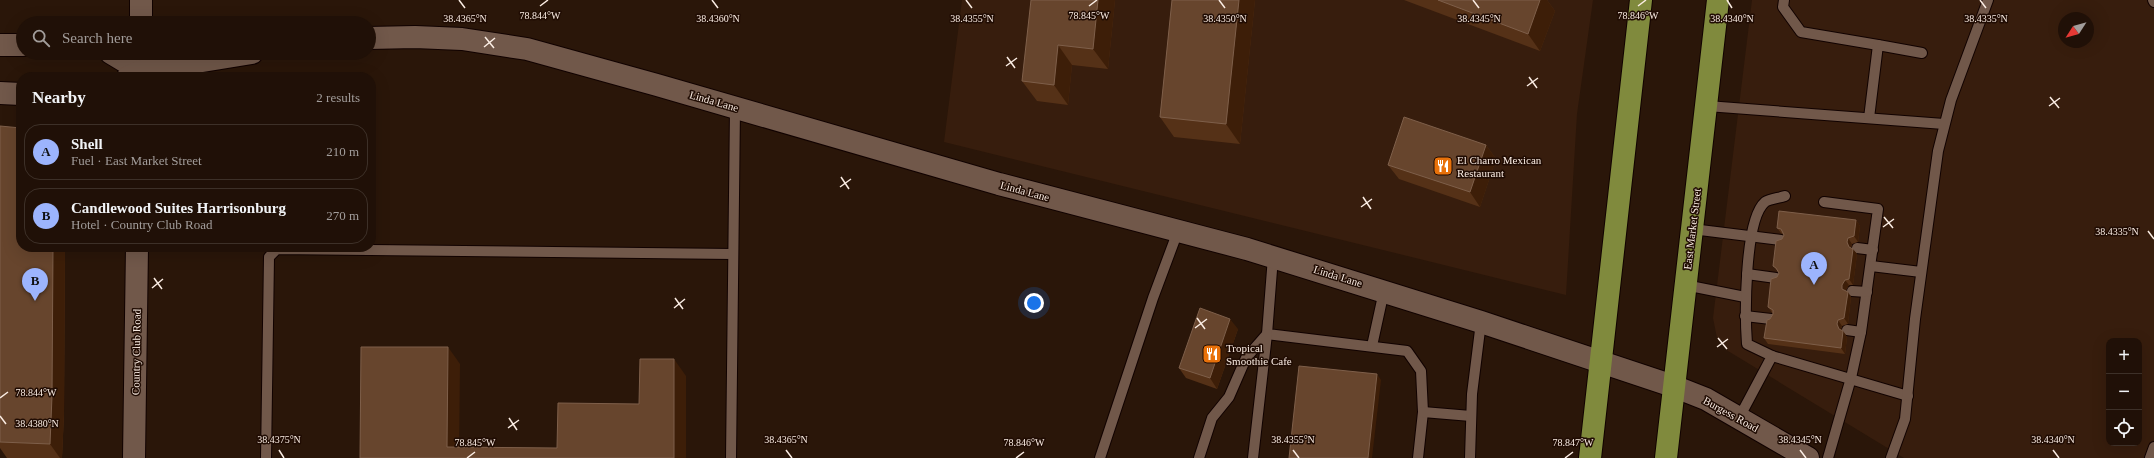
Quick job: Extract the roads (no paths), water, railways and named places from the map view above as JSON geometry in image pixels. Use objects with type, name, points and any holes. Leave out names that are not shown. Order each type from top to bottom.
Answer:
[{"type":"highway","points":[[1590,458],[1641,0]]},
{"type":"highway","name":"East Market Street","points":[[1666,458],[1718,0]]},
{"type":"street","points":[[141,0],[141,16]]},
{"type":"street","name":"Linda Lane","points":[[376,38],[423,37],[495,43],[527,49],[991,182],[1272,257],[1481,322],[1673,386]]},
{"type":"street","points":[[0,45],[16,44]]},
{"type":"street","points":[[122,60],[137,70],[205,60]]},
{"type":"street","points":[[0,93],[16,94]]},
{"type":"street","name":"Country Club Road","points":[[134,458],[138,252]]},
{"type":"street","name":"Burgess Road","points":[[1673,386],[1706,399],[1808,458]]},
{"type":"lane","points":[[1784,0],[1783,7],[1801,32],[1922,53]]},
{"type":"lane","points":[[1892,458],[1900,437],[1908,396],[1921,272],[1935,171],[1944,124],[1951,100],[1988,0]]},
{"type":"lane","points":[[1869,118],[1878,46]]},
{"type":"lane","points":[[1707,106],[1944,124]]},
{"type":"lane","points":[[731,458],[735,108]]},
{"type":"lane","points":[[1785,196],[1765,201],[1759,209],[1752,236],[1745,297],[1747,344],[1772,356],[1908,396]]},
{"type":"lane","points":[[1824,202],[1878,209],[1861,332],[1851,378],[1828,458]]},
{"type":"lane","points":[[1692,229],[1781,240]]},
{"type":"lane","points":[[1100,458],[1153,298],[1178,231]]},
{"type":"lane","points":[[1857,248],[1873,250]]},
{"type":"lane","points":[[376,250],[733,254]]},
{"type":"lane","points":[[266,458],[269,257],[274,252]]},
{"type":"lane","points":[[1254,458],[1267,334],[1272,257]]},
{"type":"lane","points":[[1870,266],[1921,272]]},
{"type":"lane","points":[[1747,274],[1776,278]]},
{"type":"lane","points":[[1685,285],[1745,297]]},
{"type":"lane","points":[[1372,346],[1384,291]]},
{"type":"lane","points":[[1852,291],[1867,292]]},
{"type":"lane","points":[[1745,316],[1771,319]]},
{"type":"lane","points":[[1470,458],[1471,416],[1481,322]]},
{"type":"lane","points":[[1847,330],[1861,332]]},
{"type":"lane","points":[[1267,334],[1407,351],[1421,371],[1423,412],[1418,458]]},
{"type":"lane","points":[[1199,458],[1212,418],[1229,397],[1246,358],[1267,334]]},
{"type":"lane","points":[[1739,418],[1772,356]]},
{"type":"lane","points":[[1423,412],[1471,416]]},
{"type":"lane","points":[[2150,458],[2154,447]]},
{"type":"place","name":"El Charro Mexican Restaurant","points":[[1443,166]]},
{"type":"place","name":"Shell","points":[[1814,285]]},
{"type":"place","name":"Candlewood Suites Harrisonburg","points":[[35,301]]},
{"type":"place","name":"Tropical Smoothie Cafe","points":[[1212,354]]}]
